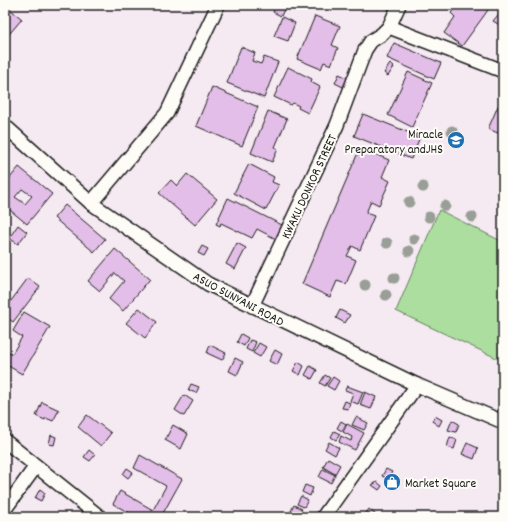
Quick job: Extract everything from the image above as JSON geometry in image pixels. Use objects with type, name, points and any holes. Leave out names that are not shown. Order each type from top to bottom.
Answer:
[{"type":"street","points":[[91,203],[167,113],[218,5]]},
{"type":"street","name":"KWAKU DONKOR STREET","points":[[252,306],[337,125],[365,50],[371,41],[382,34],[389,27],[400,5]]},
{"type":"street","points":[[389,27],[503,71]]},
{"type":"street","name":"ASUO SUNYANI ROAD","points":[[5,126],[91,203],[208,284],[417,385],[503,422]]},
{"type":"street","points":[[323,517],[417,385]]},
{"type":"street","points":[[5,441],[100,517]]},
{"type":"street","points":[[5,509],[36,466]]},
{"type":"green space","points":[[439,210],[503,242],[503,361],[396,311]]},
{"type":"building","points":[[5,5],[22,19],[5,39]]},
{"type":"building","points":[[276,5],[286,5],[281,16],[273,12]]},
{"type":"building","points":[[457,5],[480,5],[488,10],[462,46],[444,33],[455,17],[451,13]]},
{"type":"building","points":[[503,9],[503,27],[493,21]]},
{"type":"building","points":[[315,16],[340,26],[332,45],[338,48],[331,65],[324,62],[321,69],[297,59]]},
{"type":"building","points":[[282,17],[295,23],[288,41],[274,36]]},
{"type":"building","points":[[394,43],[441,63],[434,79],[387,58]]},
{"type":"building","points":[[241,47],[255,53],[252,61],[261,64],[264,57],[278,62],[264,98],[227,83]]},
{"type":"building","points":[[390,64],[394,67],[388,76],[384,73]]},
{"type":"building","points":[[288,67],[312,79],[311,82],[320,87],[308,113],[298,108],[299,106],[293,103],[291,105],[274,97]]},
{"type":"building","points":[[408,72],[432,83],[412,127],[388,115]]},
{"type":"building","points":[[339,74],[348,78],[343,87],[335,83]]},
{"type":"building","points":[[212,87],[258,107],[242,146],[196,126]]},
{"type":"building","points":[[498,106],[503,108],[503,135],[488,129]]},
{"type":"building","points":[[268,111],[287,119],[275,147],[278,149],[272,162],[251,153]]},
{"type":"building","points":[[363,114],[420,137],[411,159],[354,136]]},
{"type":"building","points":[[360,148],[389,160],[382,177],[390,181],[379,205],[371,201],[366,213],[374,216],[360,250],[352,246],[347,256],[356,260],[346,284],[337,281],[330,297],[302,284]]},
{"type":"building","points":[[249,164],[274,177],[272,182],[279,185],[266,210],[234,193]]},
{"type":"building","points":[[19,167],[52,194],[27,224],[5,206],[5,184]],"holes":[[[22,189],[32,196],[25,204],[15,197]]]},
{"type":"building","points":[[187,174],[217,199],[195,225],[159,193],[171,180],[177,186]]},
{"type":"building","points":[[228,198],[284,226],[278,240],[257,229],[252,238],[221,223],[220,226],[216,224]]},
{"type":"building","points":[[65,205],[105,239],[94,252],[54,218]]},
{"type":"building","points":[[18,225],[27,232],[18,244],[9,238]]},
{"type":"building","points":[[237,243],[246,248],[235,269],[226,264]]},
{"type":"building","points":[[202,246],[208,249],[204,256],[198,253]]},
{"type":"building","points":[[115,249],[150,279],[123,311],[109,299],[124,281],[115,273],[100,291],[88,281]]},
{"type":"building","points":[[28,278],[40,287],[13,322],[5,316],[5,309]]},
{"type":"building","points":[[139,308],[157,322],[145,338],[126,323]]},
{"type":"building","points":[[340,310],[350,315],[345,323],[336,318]]},
{"type":"building","points":[[24,312],[50,327],[22,374],[5,364],[5,350],[12,354],[22,337],[13,331]]},
{"type":"building","points":[[241,334],[248,338],[244,346],[237,342]]},
{"type":"building","points":[[250,340],[256,342],[252,352],[246,349]]},
{"type":"building","points":[[259,343],[266,347],[260,357],[253,353]]},
{"type":"building","points":[[210,345],[226,353],[222,360],[207,353]]},
{"type":"building","points":[[275,350],[282,354],[277,365],[269,361]]},
{"type":"building","points":[[235,358],[243,362],[237,375],[229,371]]},
{"type":"building","points":[[298,362],[304,366],[300,375],[293,371]]},
{"type":"building","points":[[310,366],[317,370],[312,379],[305,375]]},
{"type":"building","points":[[325,375],[330,378],[325,386],[320,383]]},
{"type":"building","points":[[333,377],[339,381],[334,390],[327,386]]},
{"type":"building","points":[[191,384],[199,387],[196,393],[188,390]]},
{"type":"building","points":[[347,386],[363,392],[358,404],[350,401],[353,393],[345,390]]},
{"type":"building","points":[[365,392],[376,397],[371,409],[360,405]]},
{"type":"building","points":[[184,395],[193,401],[184,416],[175,410]]},
{"type":"building","points":[[345,401],[350,403],[348,409],[342,408]]},
{"type":"building","points":[[42,402],[59,410],[53,421],[46,418],[45,420],[36,416]]},
{"type":"building","points":[[87,415],[111,433],[101,446],[78,427]]},
{"type":"building","points":[[435,416],[442,420],[439,426],[432,421]]},
{"type":"building","points":[[356,417],[368,423],[364,430],[352,425]]},
{"type":"building","points":[[452,420],[459,424],[456,432],[448,430]]},
{"type":"building","points":[[341,421],[346,424],[342,431],[337,428]]},
{"type":"building","points":[[347,424],[364,433],[355,450],[339,442],[341,436],[351,441],[352,437],[343,432]]},
{"type":"building","points":[[173,425],[188,434],[181,449],[165,440]]},
{"type":"building","points":[[334,431],[340,434],[336,440],[331,437]]},
{"type":"building","points":[[51,435],[56,437],[54,445],[49,444]]},
{"type":"building","points":[[450,437],[457,440],[454,449],[447,447]]},
{"type":"building","points":[[329,442],[339,448],[335,455],[325,449]]},
{"type":"building","points":[[467,443],[478,448],[474,459],[462,454]]},
{"type":"building","points":[[89,450],[95,455],[90,461],[84,457]]},
{"type":"building","points":[[140,455],[182,479],[161,517],[137,517],[113,504],[120,491],[153,510],[166,486],[134,468]]},
{"type":"building","points":[[328,458],[340,465],[335,474],[323,467]]},
{"type":"building","points":[[127,468],[133,472],[128,478],[123,474]]},
{"type":"building","points":[[323,469],[335,475],[331,483],[319,477]]},
{"type":"building","points":[[386,469],[392,472],[388,479],[382,476]]},
{"type":"building","points":[[377,482],[382,486],[379,490],[372,485]]},
{"type":"building","points":[[305,485],[313,488],[310,496],[302,492]]},
{"type":"building","points":[[40,489],[45,493],[41,501],[35,498]]},
{"type":"building","points":[[301,496],[308,500],[304,507],[297,504]]},
{"type":"building","points":[[294,505],[302,509],[298,517],[290,513]]},
{"type":"building","points":[[369,509],[376,515],[375,517],[363,517]]},
{"type":"place","name":"Miracle Preparatory andJHS","points":[[456,140]]},
{"type":"place","name":"Market Square","points":[[392,482]]}]
